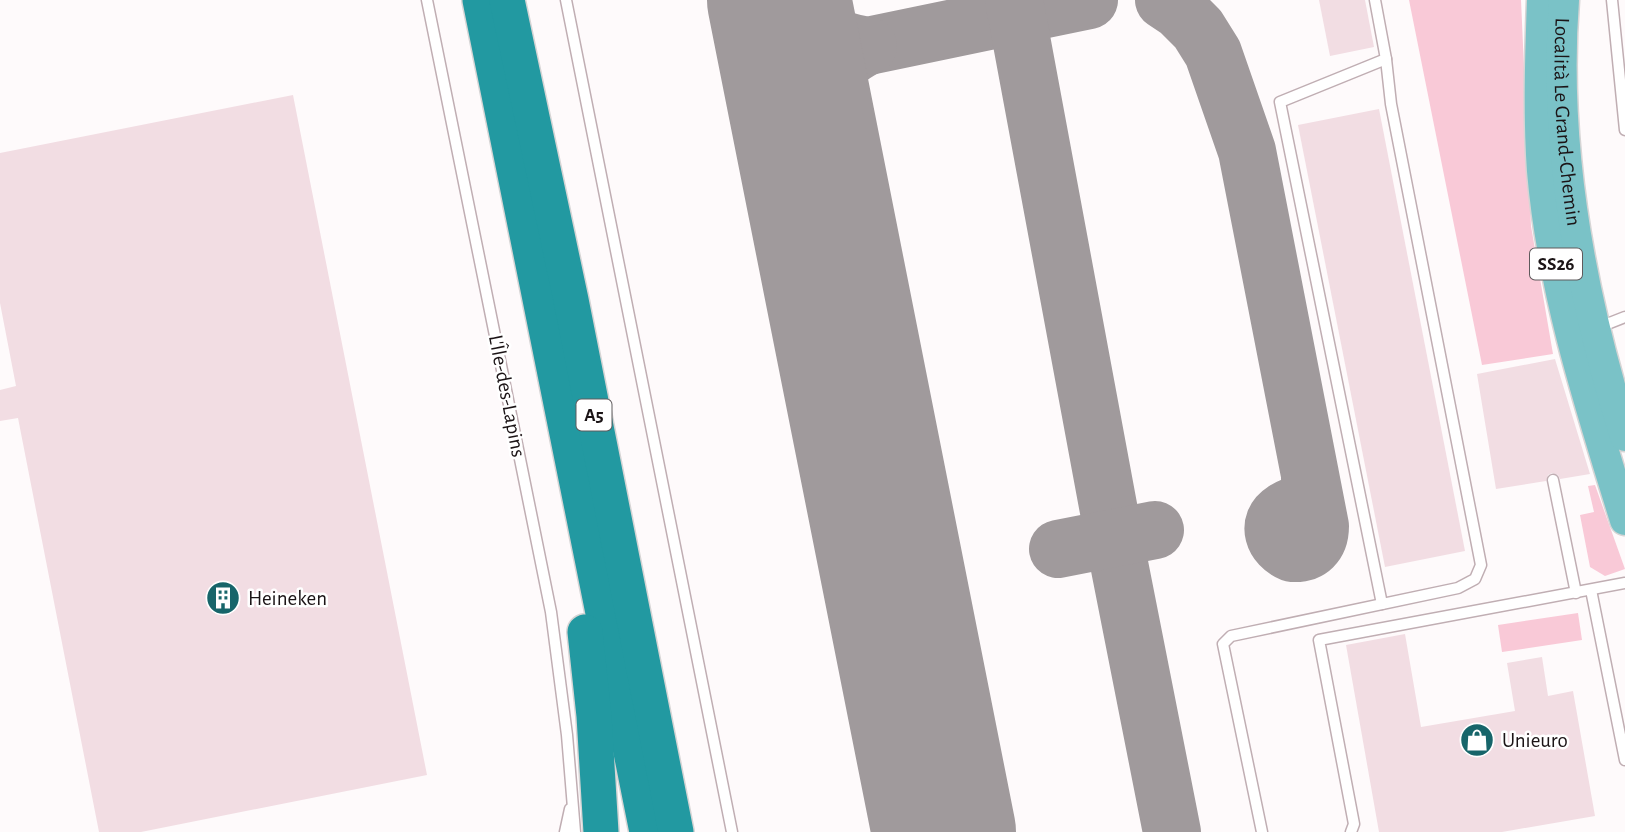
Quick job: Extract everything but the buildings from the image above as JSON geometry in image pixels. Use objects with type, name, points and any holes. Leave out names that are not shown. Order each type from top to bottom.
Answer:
[{"type":"highway","name":"A5","points":[[480,0],[646,832]]},
{"type":"highway","name":"A5","points":[[507,0],[571,300],[676,832]]},
{"type":"highway","name":"A5","points":[[535,271],[558,472],[589,658],[601,832]]},
{"type":"main road","name":"Località Le Grand-Chemin","points":[[1542,0],[1539,63],[1542,172],[1557,270],[1599,435],[1625,520]]},
{"type":"main road","name":"Località Le Grand-Chemin","points":[[1564,0],[1561,91],[1579,251],[1625,436]]},
{"type":"lane","name":"L'Île-des-Lapins","points":[[427,0],[551,612],[574,795],[575,832]]},
{"type":"lane","points":[[566,0],[732,832]]},
{"type":"lane","points":[[1262,832],[1223,645],[1231,636],[1458,588],[1475,579],[1481,565],[1391,104],[1375,0]]},
{"type":"lane","points":[[1612,0],[1625,130]]},
{"type":"lane","points":[[1382,604],[1280,102],[1386,59]]},
{"type":"lane","points":[[1596,328],[1625,317]]},
{"type":"lane","points":[[1553,480],[1576,593]]},
{"type":"lane","points":[[1351,832],[1354,824],[1319,640],[1625,583]]},
{"type":"lane","points":[[1591,590],[1625,760]]},
{"type":"lane","name":"L'Île-des-Lapins","points":[[565,832],[574,795]]},
{"type":"shaded area","points":[[1409,0],[1521,0],[1531,226],[1553,354],[1482,365]]},
{"type":"shaded area","points":[[1595,485],[1625,569],[1605,576],[1590,567],[1580,515],[1594,512],[1588,486]]},
{"type":"shaded area","points":[[1578,613],[1582,640],[1502,652],[1498,625]]},
{"type":"taxiway","points":[[789,0],[806,18],[824,31],[855,44],[868,46],[1089,0]]},
{"type":"taxiway","points":[[1014,0],[1114,538],[1172,832]]},
{"type":"taxiway","points":[[1164,0],[1179,10],[1198,29],[1213,53],[1247,151],[1320,526],[1313,547],[1304,552],[1292,553],[1280,545],[1273,528],[1278,516],[1306,497],[1310,488],[1310,481],[1310,478],[1310,474]]},
{"type":"taxiway","points":[[810,155],[814,120],[822,90],[839,66],[868,46]]},
{"type":"taxiway","points":[[1058,549],[1155,530]]},
{"type":"runway","points":[[779,0],[944,832]]},
{"type":"place","name":"Heineken","points":[[223,598]]},
{"type":"place","name":"Unieuro","points":[[1477,740]]}]
